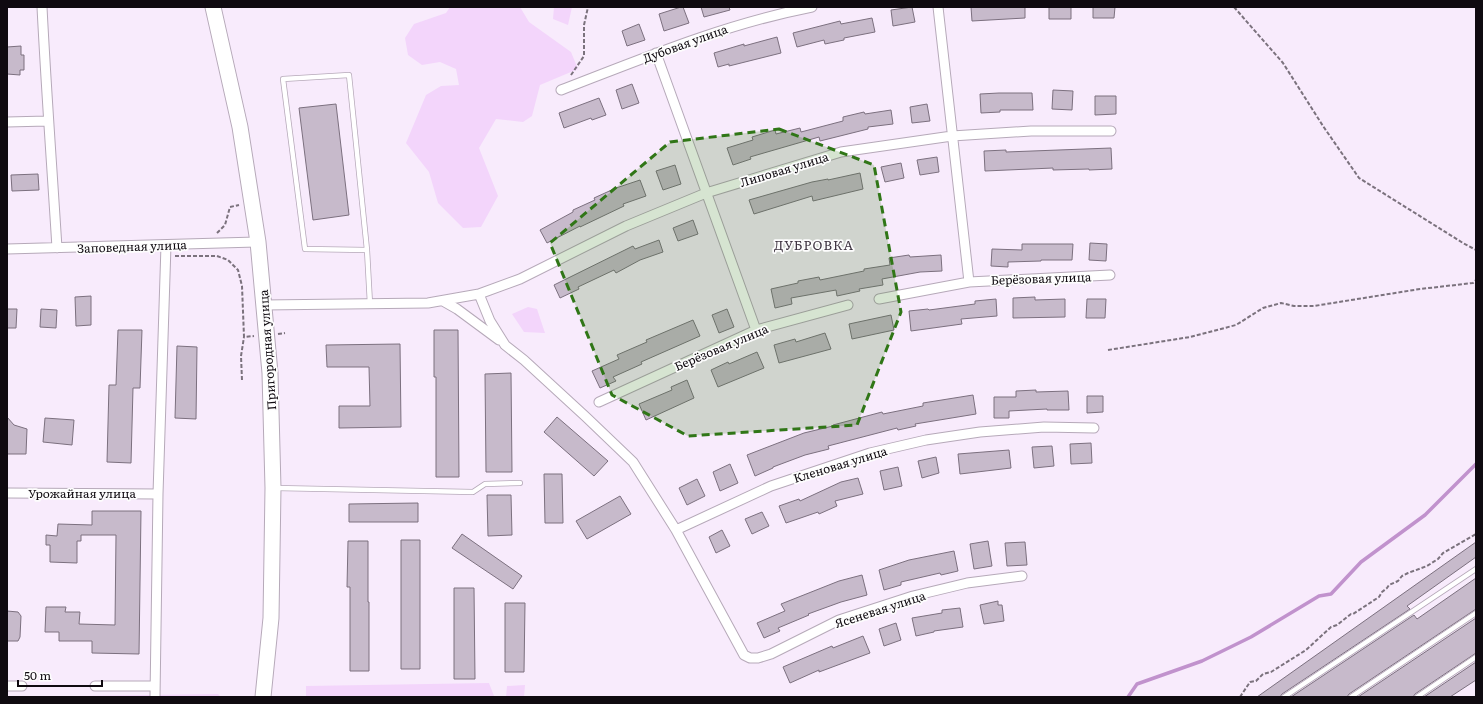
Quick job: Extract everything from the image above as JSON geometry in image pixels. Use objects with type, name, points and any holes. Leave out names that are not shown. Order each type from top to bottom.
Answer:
[{"type":"main road","name":"Пригородная улица","points":[[213,7],[240,127],[252,203],[258,242],[270,373],[273,488],[271,618],[263,697]]},
{"type":"street","points":[[42,7],[57,248]]},
{"type":"street","name":"Дубовая улица","points":[[561,90],[720,30],[812,7]]},
{"type":"street","points":[[938,7],[969,282]]},
{"type":"street","points":[[656,53],[756,330]]},
{"type":"street","points":[[7,122],[48,121]]},
{"type":"street","name":"Липовая улица","points":[[264,305],[428,304],[479,294],[520,279],[626,226],[706,193],[841,152],[952,136],[1031,131],[1111,131]]},
{"type":"street","name":"Заповедная улица","points":[[7,249],[258,242]]},
{"type":"street","points":[[155,697],[158,494],[166,245]]},
{"type":"street","name":"Берёзовая улица","points":[[879,299],[969,282],[1110,275]]},
{"type":"street","points":[[479,294],[490,321],[505,345]]},
{"type":"street","points":[[443,302],[457,309],[524,360],[633,462],[676,530]]},
{"type":"street","name":"Берёзовая улица","points":[[600,402],[756,330],[848,305]]},
{"type":"street","name":"Кленовая улица","points":[[676,530],[771,486],[870,452],[926,440],[980,432],[1044,428],[1094,428]]},
{"type":"street","name":"Урожайная улица","points":[[7,493],[158,494]]},
{"type":"street","name":"Ясеневая улица","points":[[676,530],[744,655],[750,658],[758,658],[771,654],[839,620],[913,596],[967,583],[1022,576]]},
{"type":"street","points":[[7,686],[22,686]]},
{"type":"street","points":[[95,686],[155,686]]},
{"type":"lane","points":[[367,250],[305,249],[283,78],[349,75],[367,250],[370,304]]},
{"type":"lane","points":[[273,488],[473,492],[485,484],[520,483]]},
{"type":"lane","points":[[1284,697],[1476,569]]},
{"type":"lane","points":[[1351,697],[1476,613]]},
{"type":"lane","points":[[1417,697],[1476,657]]},
{"type":"path","points":[[561,90],[584,56],[584,25],[588,7]]},
{"type":"path","points":[[1234,7],[1283,62],[1323,126],[1359,178],[1476,250]]},
{"type":"path","points":[[209,256],[209,238],[225,225],[230,207],[252,203]]},
{"type":"path","points":[[166,256],[217,256],[228,260],[238,270],[242,286],[244,337],[241,356],[242,380]]},
{"type":"path","points":[[1108,350],[1190,337],[1236,325],[1263,308],[1282,303],[1294,306],[1314,306],[1420,289],[1473,283],[1476,280]]},
{"type":"path","points":[[244,337],[285,333]]},
{"type":"path","points":[[1240,697],[1250,682],[1256,681],[1263,674],[1271,672],[1306,650],[1312,642],[1331,627],[1337,625],[1351,614],[1379,597],[1389,584],[1398,581],[1402,576],[1408,573],[1427,566],[1438,559],[1443,553],[1476,534]]},
{"type":"highlighted area","points":[[779,129],[874,165],[901,312],[857,425],[688,436],[612,395],[550,243],[670,142]]},
{"type":"shaded area","points":[[450,7],[520,7],[529,22],[571,52],[578,69],[540,85],[532,116],[523,122],[496,119],[479,148],[498,196],[481,227],[463,228],[438,203],[429,172],[406,143],[426,95],[441,86],[459,85],[456,69],[440,62],[422,65],[408,55],[405,38],[414,24],[446,13]]},
{"type":"shaded area","points":[[554,7],[572,7],[568,25],[553,19]]},
{"type":"shaded area","points":[[528,307],[537,309],[545,333],[524,332],[512,314]]},
{"type":"shaded area","points":[[489,683],[494,696],[306,697],[306,686]]},
{"type":"shaded area","points":[[525,685],[524,697],[506,697],[507,686]]},
{"type":"shaded area","points":[[218,694],[221,697],[7,697]]},
{"type":"building","points":[[683,7],[689,23],[664,31],[659,14]]},
{"type":"building","points":[[701,7],[729,7],[730,10],[704,17]]},
{"type":"building","points":[[912,7],[915,22],[893,26],[891,10]]},
{"type":"building","points":[[971,7],[1025,7],[1025,18],[972,21]]},
{"type":"building","points":[[1049,7],[1071,7],[1071,19],[1049,19]]},
{"type":"building","points":[[1093,7],[1115,7],[1114,18],[1093,18]]},
{"type":"building","points":[[872,18],[875,32],[844,38],[844,40],[825,44],[824,40],[797,47],[793,33],[840,21],[841,24]]},
{"type":"building","points":[[639,24],[645,40],[627,46],[622,31]]},
{"type":"building","points":[[777,37],[781,53],[729,66],[729,64],[718,67],[714,53],[744,44],[744,46]]},
{"type":"building","points":[[21,46],[21,55],[24,55],[24,70],[20,70],[20,75],[7,74],[7,47]]},
{"type":"building","points":[[632,84],[639,103],[622,109],[616,90]]},
{"type":"building","points":[[1053,90],[1073,91],[1072,110],[1052,109]]},
{"type":"building","points":[[1032,93],[1033,110],[1000,110],[1000,112],[981,113],[980,94]]},
{"type":"building","points":[[1095,96],[1116,96],[1116,114],[1095,115]]},
{"type":"building","points":[[599,98],[606,115],[592,120],[591,118],[564,128],[559,113]]},
{"type":"building","points":[[336,104],[349,215],[313,220],[299,108]]},
{"type":"building","points":[[927,104],[930,121],[912,123],[910,107]]},
{"type":"building","points":[[891,110],[893,124],[868,127],[868,129],[820,141],[819,137],[750,157],[751,159],[733,165],[727,148],[753,140],[752,137],[775,130],[776,134],[800,128],[801,132],[843,121],[843,117],[864,112],[865,114]]},
{"type":"building","points":[[1111,148],[1112,169],[1053,170],[1053,168],[985,171],[984,151],[1006,150],[1006,152]]},
{"type":"building","points":[[937,157],[939,172],[920,175],[917,160]]},
{"type":"building","points":[[901,163],[904,178],[885,182],[881,167]]},
{"type":"building","points":[[675,165],[681,184],[663,190],[656,171]]},
{"type":"building","points":[[860,173],[863,189],[813,201],[812,196],[754,214],[749,200],[812,182]]},
{"type":"building","points":[[38,174],[39,190],[12,191],[11,175]]},
{"type":"building","points":[[640,180],[646,196],[623,204],[624,206],[547,243],[540,230],[573,212],[573,210],[595,200],[594,198],[616,188]]},
{"type":"building","points":[[693,220],[698,234],[678,241],[673,228]]},
{"type":"building","points":[[659,240],[663,252],[640,260],[616,273],[614,270],[578,287],[579,289],[560,298],[554,285],[633,246],[635,249]]},
{"type":"building","points":[[1090,243],[1107,244],[1106,261],[1089,260]]},
{"type":"building","points":[[1022,244],[1073,244],[1072,260],[1008,262],[1008,267],[991,266],[992,249],[1022,250]]},
{"type":"building","points":[[909,255],[910,257],[941,255],[942,271],[920,272],[882,279],[883,285],[859,289],[860,291],[837,296],[836,290],[791,298],[792,304],[775,308],[771,289],[798,283],[798,281],[819,277],[820,280],[864,271],[864,269],[890,265],[889,258]]},
{"type":"building","points":[[91,296],[91,325],[76,326],[75,297]]},
{"type":"building","points":[[1035,297],[1035,300],[1065,299],[1065,317],[1013,318],[1013,298]]},
{"type":"building","points":[[996,299],[997,316],[961,319],[962,324],[911,331],[909,311],[975,304],[975,301]]},
{"type":"building","points":[[1087,299],[1106,299],[1105,318],[1086,318]]},
{"type":"building","points":[[7,309],[17,309],[16,328],[7,328]]},
{"type":"building","points":[[41,309],[57,310],[56,328],[40,327]]},
{"type":"building","points":[[727,309],[734,327],[719,333],[712,315]]},
{"type":"building","points":[[891,315],[894,330],[852,339],[849,324]]},
{"type":"building","points":[[693,320],[700,336],[641,362],[642,364],[613,377],[616,381],[600,388],[592,371],[619,359],[617,355],[647,342],[646,340]]},
{"type":"building","points":[[118,330],[142,330],[140,388],[133,388],[131,463],[107,462],[109,385],[116,385]]},
{"type":"building","points":[[434,330],[458,330],[459,477],[436,477],[436,377],[434,377]]},
{"type":"building","points":[[825,333],[831,349],[779,363],[774,345],[795,339],[796,342]]},
{"type":"building","points":[[400,344],[401,427],[339,428],[339,406],[370,406],[369,367],[327,367],[326,345]]},
{"type":"building","points":[[177,346],[197,347],[196,419],[175,418]]},
{"type":"building","points":[[757,352],[764,368],[718,387],[711,370],[728,362],[729,364]]},
{"type":"building","points":[[511,373],[512,472],[486,472],[485,374]]},
{"type":"building","points":[[687,380],[694,398],[646,420],[639,404],[672,390],[671,387]]},
{"type":"building","points":[[1036,390],[1036,392],[1068,391],[1069,410],[1047,409],[1009,411],[1009,418],[994,418],[994,397],[1016,397],[1016,391]]},
{"type":"building","points":[[973,395],[976,414],[915,424],[916,426],[898,430],[897,428],[828,446],[829,449],[805,455],[773,467],[755,476],[747,455],[804,433],[833,425],[882,412],[883,414],[923,406],[923,403]]},
{"type":"building","points":[[1087,396],[1103,396],[1103,412],[1087,413]]},
{"type":"building","points":[[7,417],[14,425],[27,429],[26,454],[7,454]]},
{"type":"building","points":[[557,417],[608,461],[594,476],[544,432]]},
{"type":"building","points":[[45,418],[74,420],[72,445],[43,442]]},
{"type":"building","points":[[1091,443],[1092,463],[1071,464],[1070,444]]},
{"type":"building","points":[[1052,446],[1054,466],[1034,468],[1032,447]]},
{"type":"building","points":[[1009,450],[1011,468],[960,474],[958,454]]},
{"type":"building","points":[[936,457],[939,473],[922,478],[918,461]]},
{"type":"building","points":[[730,464],[738,483],[720,491],[713,472]]},
{"type":"building","points":[[898,467],[902,486],[884,490],[880,471]]},
{"type":"building","points":[[544,474],[562,474],[563,523],[545,523]]},
{"type":"building","points":[[858,478],[863,494],[835,501],[837,506],[819,514],[818,512],[786,523],[779,506],[799,499],[800,501],[841,482]]},
{"type":"building","points":[[697,479],[705,496],[687,505],[679,488]]},
{"type":"building","points":[[487,495],[511,495],[512,535],[488,536]]},
{"type":"building","points":[[620,496],[631,514],[587,539],[576,521]]},
{"type":"building","points":[[418,503],[418,522],[349,522],[349,504]]},
{"type":"building","points":[[92,511],[141,511],[139,654],[92,653],[92,641],[59,641],[59,632],[45,632],[46,607],[66,607],[65,612],[80,612],[79,624],[115,625],[116,535],[81,535],[81,541],[77,541],[77,563],[50,562],[50,545],[46,545],[46,535],[57,536],[58,524],[92,525]]},
{"type":"building","points":[[762,512],[769,526],[752,534],[745,519]]},
{"type":"building","points":[[722,530],[730,546],[716,553],[709,537]]},
{"type":"building","points":[[462,534],[522,576],[513,589],[452,548]]},
{"type":"building","points":[[401,540],[420,540],[420,669],[401,669]]},
{"type":"building","points":[[348,541],[368,541],[369,671],[350,671],[350,587],[347,587]]},
{"type":"building","points":[[988,541],[992,566],[974,569],[970,544]]},
{"type":"building","points":[[1025,542],[1027,565],[1007,566],[1005,543]]},
{"type":"building","points":[[1476,542],[1476,557],[1407,606],[1410,609],[1282,694],[1280,697],[1257,697]]},
{"type":"building","points":[[954,551],[958,571],[941,575],[940,573],[901,582],[901,585],[884,590],[879,570],[909,560]]},
{"type":"building","points":[[862,575],[867,595],[841,602],[808,614],[809,615],[778,628],[780,631],[764,638],[757,623],[785,611],[781,604],[839,581]]},
{"type":"building","points":[[1476,578],[1476,609],[1349,694],[1347,697],[1291,697],[1414,615],[1417,619]]},
{"type":"building","points":[[454,588],[474,588],[475,679],[454,679]]},
{"type":"building","points":[[998,601],[998,605],[1002,605],[1004,621],[984,624],[980,605]]},
{"type":"building","points":[[505,603],[525,603],[524,672],[505,672]]},
{"type":"building","points":[[960,608],[963,627],[934,631],[916,636],[912,618],[942,613],[942,610]]},
{"type":"building","points":[[7,611],[18,612],[21,616],[20,637],[18,641],[7,641]]},
{"type":"building","points":[[1476,618],[1476,653],[1415,694],[1413,697],[1358,697]]},
{"type":"building","points":[[896,623],[901,640],[884,646],[879,629]]},
{"type":"building","points":[[863,636],[870,653],[819,672],[819,670],[790,683],[783,667],[832,646],[833,648]]},
{"type":"building","points":[[1476,662],[1476,680],[1450,697],[1424,697]]},
{"type":"waterway","points":[[1128,697],[1137,684],[1202,661],[1251,637],[1319,596],[1331,594],[1361,562],[1425,515],[1476,464]]},
{"type":"district","name":"ДУБРОВКА","points":[[814,244]]}]
